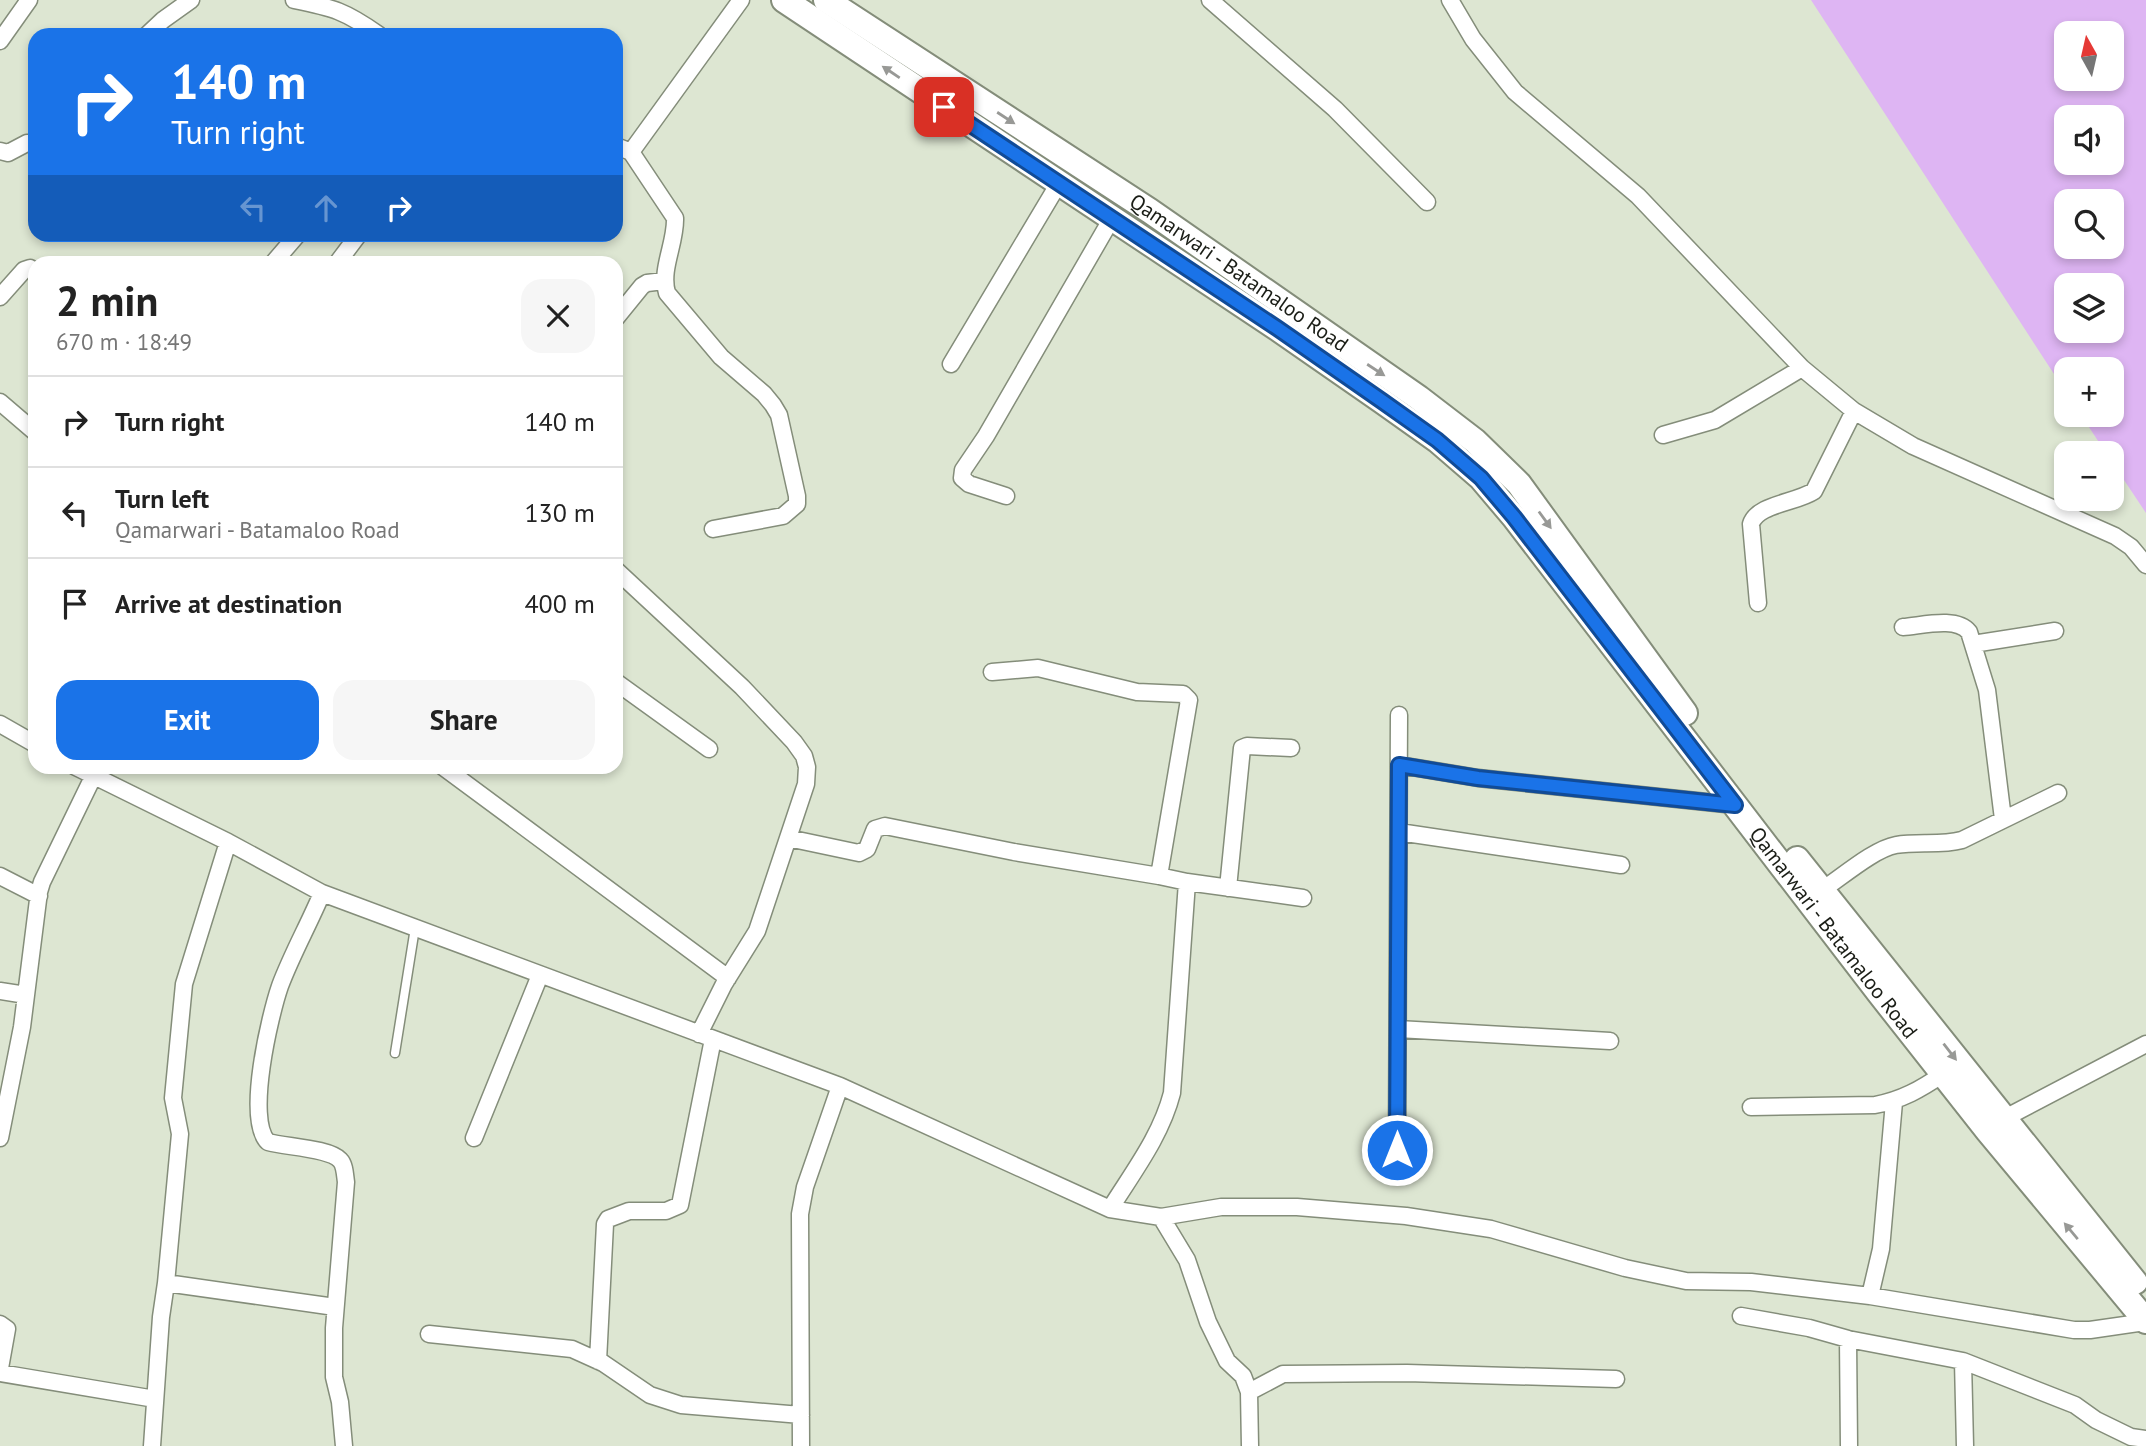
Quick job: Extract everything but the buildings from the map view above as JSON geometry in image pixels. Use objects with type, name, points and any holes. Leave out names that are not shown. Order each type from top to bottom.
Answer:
[{"type":"main road","name":"Qamarwari - Batamaloo Road","points":[[784,0],[1382,401],[1437,440],[1481,478],[1514,517],[1943,1074],[2146,1322]]},
{"type":"main road","name":"Qamarwari - Batamaloo Road","points":[[826,0],[1150,211],[1419,398],[1475,442],[1519,484],[1704,740],[2146,1296]]},
{"type":"street","points":[[0,41],[29,0]]},
{"type":"street","points":[[154,28],[191,0]]},
{"type":"street","points":[[294,0],[329,6],[347,13],[369,28]]},
{"type":"street","points":[[713,529],[783,516],[797,504],[779,415],[764,394],[721,357],[667,293],[664,282],[675,218],[623,149],[741,0]]},
{"type":"street","points":[[1210,0],[1335,109],[1427,202]]},
{"type":"street","points":[[1450,0],[1473,39],[1515,92],[1638,196],[1802,368],[1854,411],[1913,446],[2115,536],[2131,547],[2146,565]]},
{"type":"street","points":[[0,151],[8,153],[28,144]]},
{"type":"street","points":[[951,364],[1059,183]]},
{"type":"street","points":[[1006,496],[970,484],[962,478],[963,470],[986,436],[1112,218]]},
{"type":"street","points":[[279,256],[291,242]]},
{"type":"street","points":[[0,298],[28,269]]},
{"type":"street","points":[[623,309],[642,286],[664,282]]},
{"type":"street","points":[[1663,435],[1715,420],[1802,368]]},
{"type":"street","points":[[0,402],[28,426]]},
{"type":"street","points":[[1758,603],[1752,520],[1765,509],[1814,491],[1854,411]]},
{"type":"street","points":[[598,1361],[605,1224],[608,1219],[629,1211],[666,1211],[681,1205],[706,1037],[728,978],[757,931],[806,784],[807,767],[804,756],[794,742],[741,687],[623,577]]},
{"type":"street","points":[[1903,627],[1956,623],[1965,627],[1987,690],[2003,819]]},
{"type":"street","points":[[1973,644],[2055,631]]},
{"type":"street","points":[[992,672],[1038,667],[1137,692],[1177,693],[1187,696],[1189,708],[1159,876]]},
{"type":"street","points":[[623,687],[709,749]]},
{"type":"street","points":[[1397,1150],[1399,715]]},
{"type":"street","points":[[0,724],[28,740]]},
{"type":"street","points":[[1228,888],[1242,748],[1291,748]]},
{"type":"street","points":[[1399,765],[1478,778],[1735,805]]},
{"type":"street","points":[[88,774],[228,842],[323,893],[840,1086],[1110,1209],[1161,1217],[1221,1207],[1297,1207],[1406,1216],[1490,1230],[1625,1268],[1686,1281],[1751,1282],[1870,1296],[2074,1330],[2146,1322]]},
{"type":"street","points":[[453,774],[728,978]]},
{"type":"street","points":[[0,1138],[13,1080],[42,882],[93,777]]},
{"type":"street","points":[[1822,890],[1885,848],[1905,844],[1953,842],[2058,793]]},
{"type":"street","points":[[788,838],[859,853],[867,849],[875,829],[885,826],[1187,882],[1303,898]]},
{"type":"street","points":[[1399,832],[1621,865]]},
{"type":"street","points":[[152,1446],[161,1317],[180,1134],[173,1098],[184,984],[228,842]]},
{"type":"street","points":[[0,876],[39,895]]},
{"type":"street","points":[[1110,1209],[1152,1142],[1168,1109],[1172,1093],[1187,882]]},
{"type":"street","points":[[323,893],[280,987],[261,1069],[257,1104],[263,1138],[268,1142],[329,1154],[342,1164],[346,1182],[335,1307],[334,1377],[340,1402],[344,1446]]},
{"type":"street","points":[[474,1138],[540,975]]},
{"type":"street","points":[[0,991],[26,995]]},
{"type":"street","points":[[1398,1029],[1610,1041]]},
{"type":"street","points":[[2003,1119],[2146,1044]]},
{"type":"street","points":[[1751,1107],[1875,1105],[1894,1102],[1916,1092],[1943,1074]]},
{"type":"street","points":[[802,1446],[800,1214],[804,1187],[840,1086]]},
{"type":"street","points":[[1870,1296],[1881,1249],[1894,1102]]},
{"type":"street","points":[[1161,1217],[1188,1260],[1208,1322],[1227,1360],[1243,1376],[1249,1392],[1250,1446]]},
{"type":"street","points":[[166,1283],[335,1307]]},
{"type":"street","points":[[1741,1316],[1964,1361],[2075,1405],[2096,1420],[2131,1437],[2146,1440]]},
{"type":"street","points":[[0,1324],[7,1329],[0,1371],[155,1399]]},
{"type":"street","points":[[429,1334],[572,1349],[598,1361],[650,1395],[681,1405],[801,1415]]},
{"type":"street","points":[[1848,1339],[1849,1446]]},
{"type":"street","points":[[1964,1361],[1965,1446]]},
{"type":"street","points":[[1249,1392],[1283,1374],[1407,1373],[1616,1379]]},
{"type":"lane","points":[[395,1053],[415,928]]},
{"type":"shaded area","points":[[1811,0],[2146,0],[2146,513],[2124,480],[2124,441],[2098,441],[2089,427],[2124,427],[2124,357],[2054,357],[2054,374]]},
{"type":"route","points":[[944,107],[1319,357],[1437,440],[1481,478],[1514,517],[1735,805],[1478,778],[1399,765],[1397,1150]]}]
